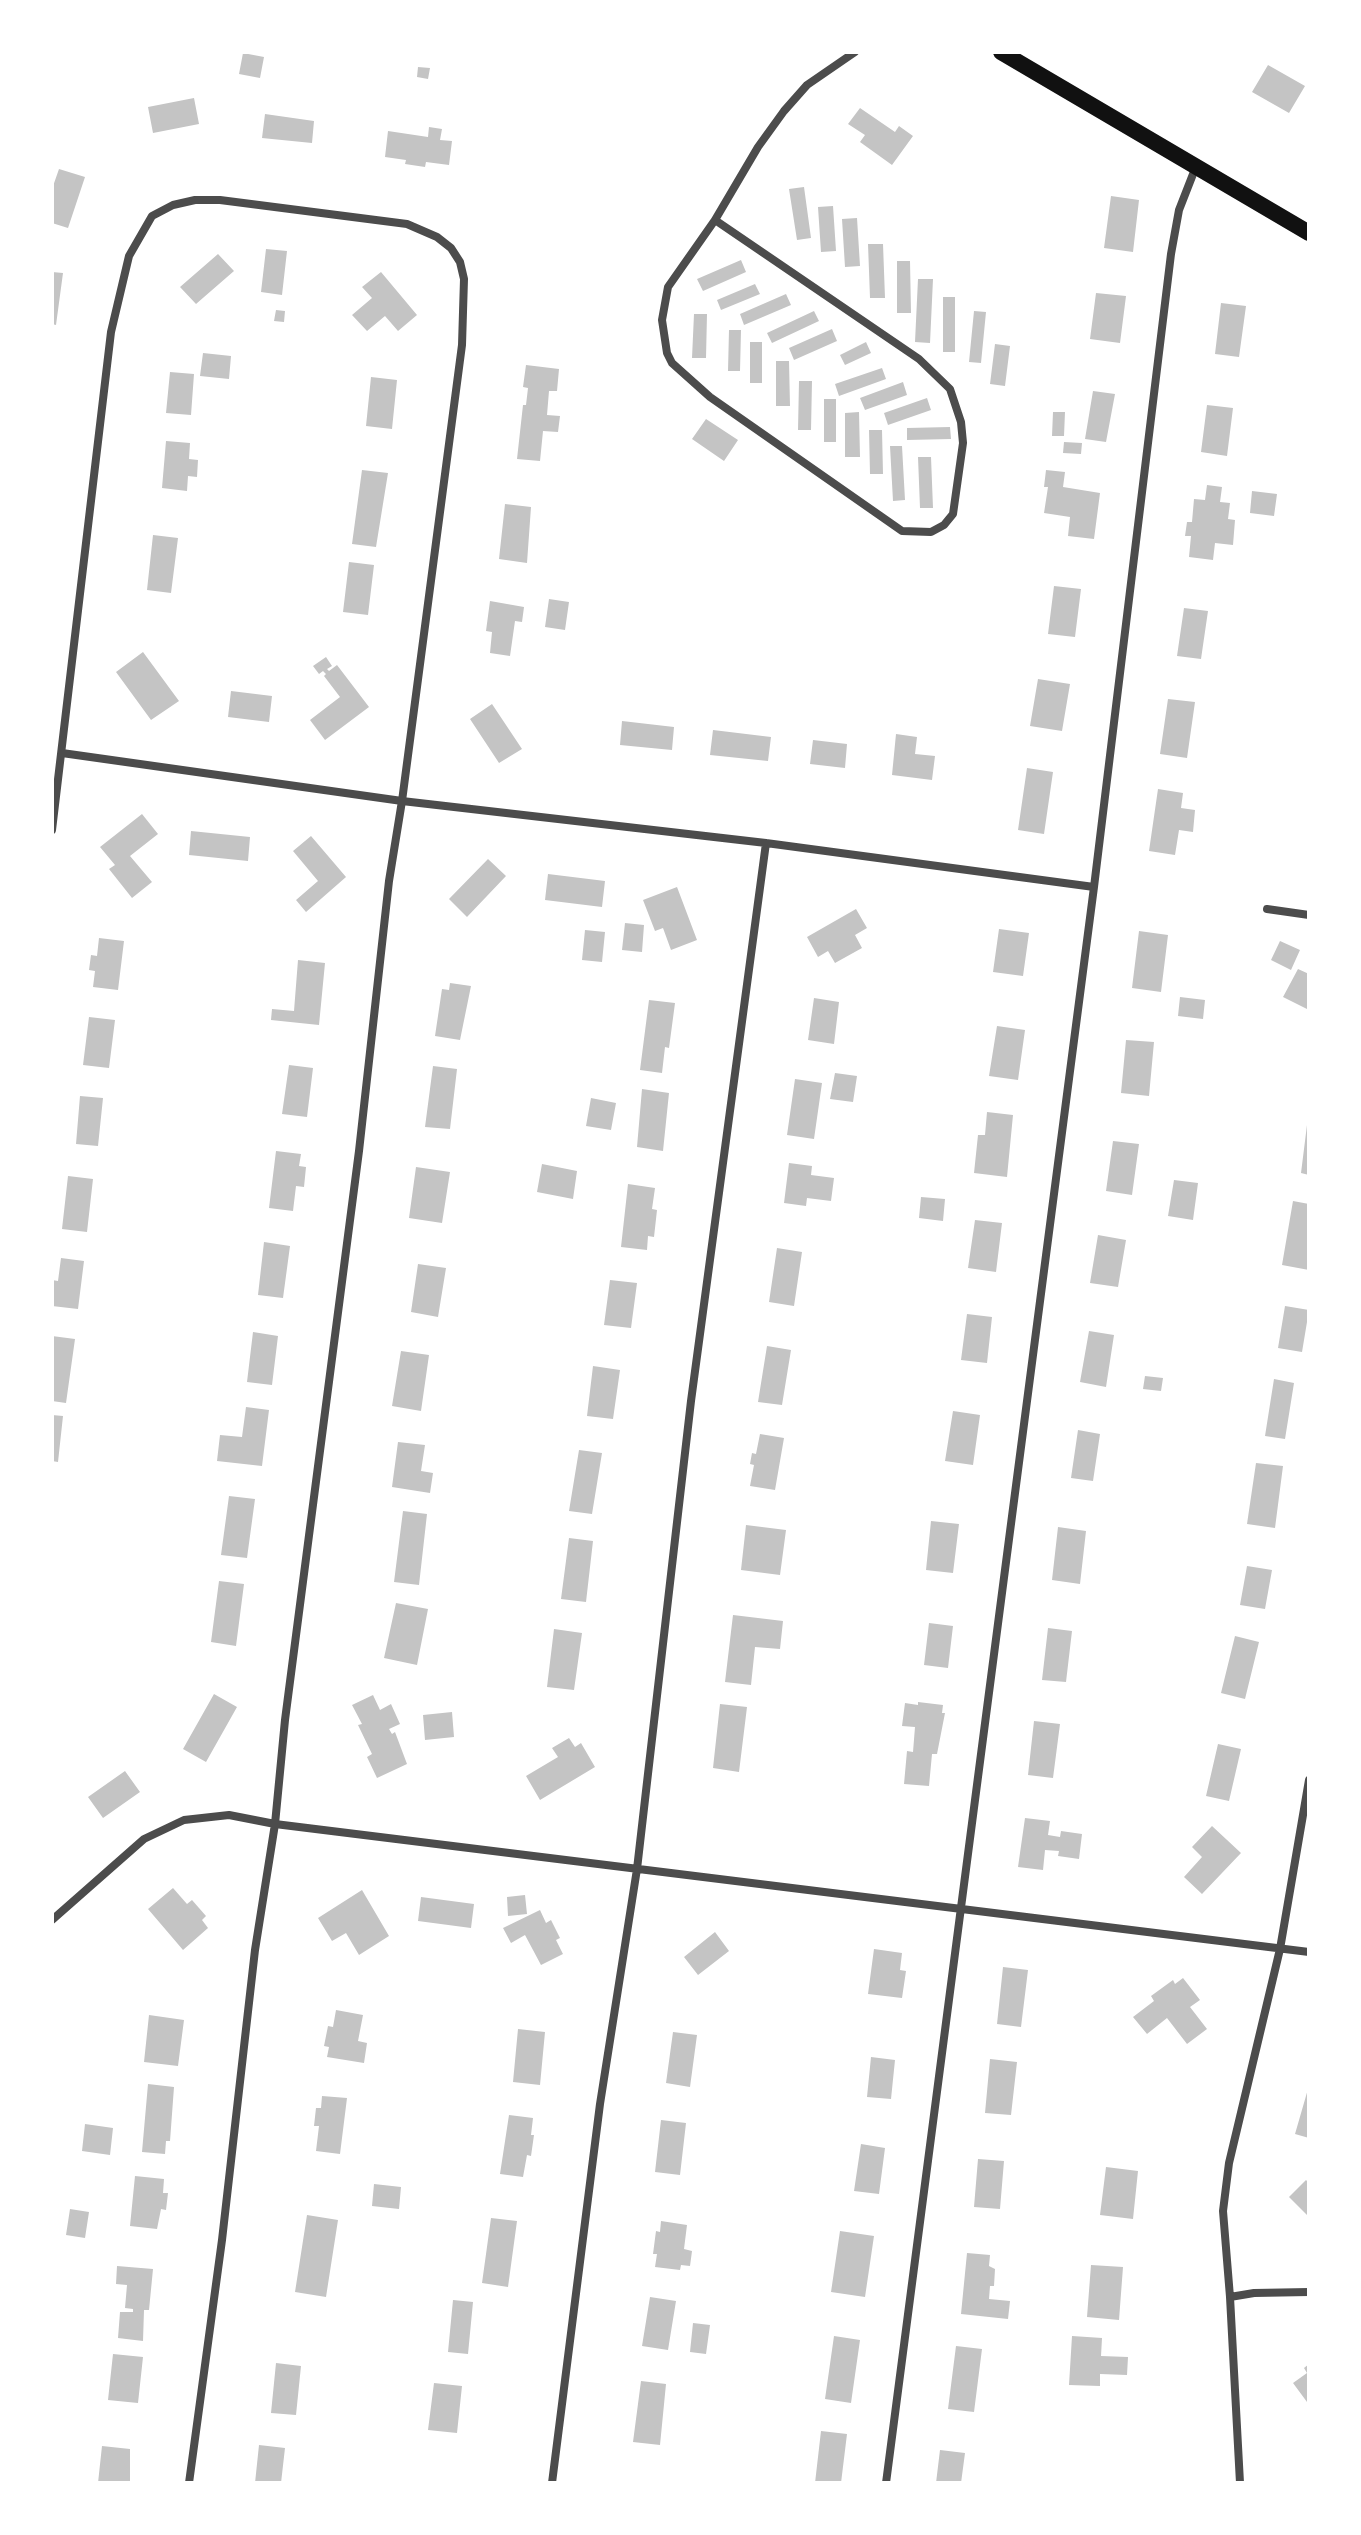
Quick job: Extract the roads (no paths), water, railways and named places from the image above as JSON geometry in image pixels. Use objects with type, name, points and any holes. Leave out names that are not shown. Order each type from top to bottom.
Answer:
[{"type":"main road","points":[[1001,52],[1195,169],[1309,233]]},
{"type":"street","points":[[715,220],[919,359],[950,389],[961,422],[963,443],[953,514],[944,525],[931,532],[902,531],[710,397],[672,363],[667,353],[662,320],[668,287],[784,111],[807,85],[855,52]]},
{"type":"street","points":[[886,2483],[1094,887],[1171,254],[1179,210],[1195,169]]},
{"type":"street","points":[[52,830],[111,332],[129,256],[152,216],[173,205],[195,200],[220,200],[407,224],[437,237],[451,248],[460,262],[464,279],[462,345],[389,881],[358,1159],[285,1720],[275,1824],[255,1950],[222,2240],[189,2483]]},
{"type":"street","points":[[62,753],[402,801],[766,843],[1094,887]]},
{"type":"street","points":[[552,2483],[600,2104],[637,1869],[691,1401],[766,843]]},
{"type":"street","points":[[1267,909],[1309,915]]},
{"type":"street","points":[[1240,2483],[1223,2211],[1229,2163],[1280,1949],[1309,1780]]},
{"type":"street","points":[[52,1920],[144,1839],[184,1820],[229,1815],[275,1824],[1309,1952]]},
{"type":"street","points":[[1230,2297],[1254,2293],[1309,2292]]}]
